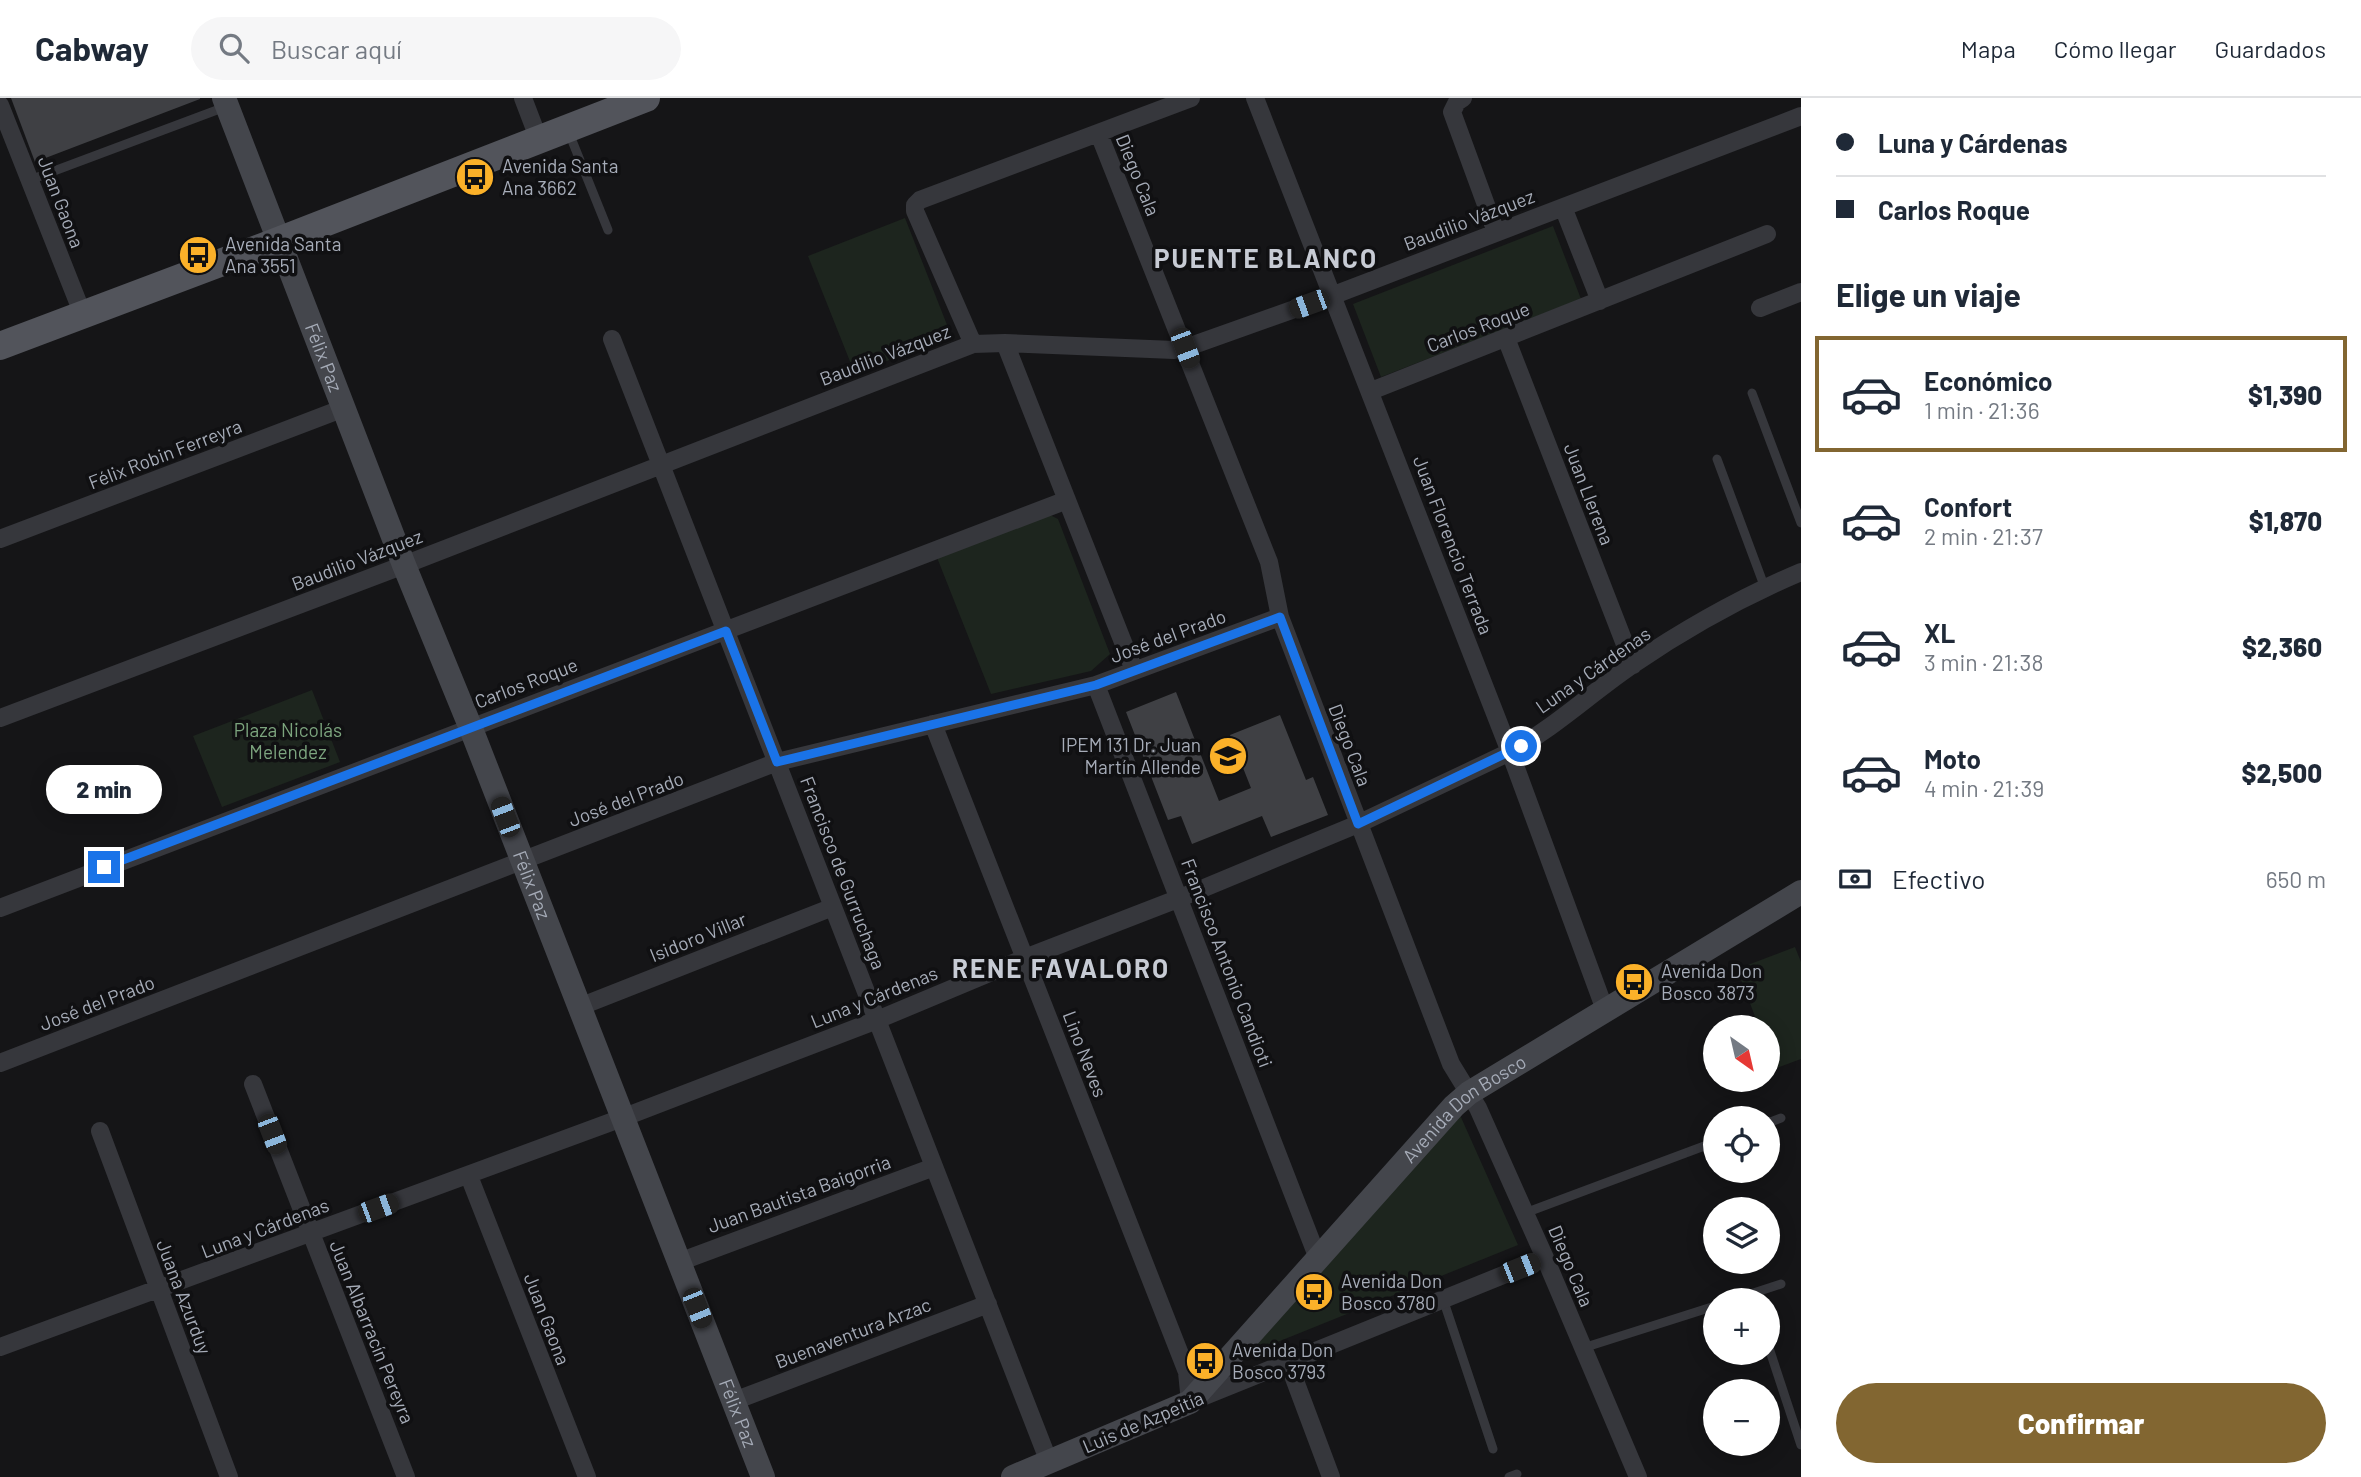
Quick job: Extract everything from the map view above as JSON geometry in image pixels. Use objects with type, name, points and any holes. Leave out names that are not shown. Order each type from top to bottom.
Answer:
[{"type":"main road","points":[[0,346],[646,98]]},
{"type":"main road","name":"Félix Paz","points":[[225,102],[404,565],[470,726],[764,1477]]},
{"type":"main road","name":"Avenida Don Bosco","points":[[1190,1402],[1317,1256],[1469,1093],[1801,892]]},
{"type":"main road","name":"Luis de Azpeitía","points":[[1013,1477],[1190,1402]]},
{"type":"street","points":[[523,98],[539,140]]},
{"type":"street","points":[[973,344],[915,211],[915,205],[920,200],[1191,98]]},
{"type":"street","name":"Juan Florencio Terrada","points":[[1255,98],[1510,752],[1605,1010]]},
{"type":"street","points":[[1463,98],[1457,102],[1452,112],[1496,232]]},
{"type":"street","name":"Juan Gaona","points":[[0,104],[83,315]]},
{"type":"street","name":"Baudilio Vázquez","points":[[0,718],[404,565],[973,344],[1174,350],[1185,348],[1334,295],[1801,116]]},
{"type":"street","name":"Diego Cala","points":[[1099,134],[1269,562],[1280,617],[1451,1065],[1469,1093],[1525,1213],[1638,1477]]},
{"type":"street","points":[[1563,207],[1600,301]]},
{"type":"street","name":"Carlos Roque","points":[[1371,391],[1767,234]]},
{"type":"street","points":[[1760,308],[1801,292]]},
{"type":"street","name":"Juan Llerena","points":[[1506,338],[1633,665]]},
{"type":"street","name":"Francisco de Gurruchaga","points":[[612,339],[1049,1462]]},
{"type":"street","points":[[1005,343],[1134,670]]},
{"type":"street","name":"Félix Robin Ferreyra","points":[[0,539],[344,408]]},
{"type":"street","name":"Carlos Roque","points":[[0,908],[470,726],[1067,500]]},
{"type":"street","name":"Luna y Cárdenas","points":[[0,1347],[622,1118],[877,1020],[1358,824],[1510,752],[1534,738],[1633,665],[1728,607],[1801,572]]},
{"type":"street","name":"José del Prado","points":[[0,1063],[777,762],[1096,685],[1280,617]]},
{"type":"street","name":"Francisco Antonio Candioti","points":[[1096,685],[1317,1256]]},
{"type":"street","name":"Lino Neves","points":[[933,724],[1187,1372],[1190,1402]]},
{"type":"street","name":"Isidoro Villar","points":[[579,1007],[833,906]]},
{"type":"street","name":"Juan Albarracín Pereyra","points":[[253,1084],[406,1477]]},
{"type":"street","name":"Juana Azurduy","points":[[100,1131],[229,1477]]},
{"type":"street","name":"Juan Bautista Baigorria","points":[[679,1262],[934,1167]]},
{"type":"street","name":"Juan Gaona","points":[[469,1175],[587,1477]]},
{"type":"street","name":"Luis de Azpeitía","points":[[1190,1402],[1545,1258]]},
{"type":"street","name":"Buenaventura Arzac","points":[[734,1401],[988,1304]]},
{"type":"street","points":[[1288,1362],[1331,1477]]},
{"type":"lane","points":[[30,180],[225,102]]},
{"type":"lane","points":[[567,129],[608,230]]},
{"type":"lane","points":[[1752,393],[1801,523]]},
{"type":"lane","points":[[1717,459],[1765,588]]},
{"type":"lane","points":[[1525,1213],[1703,1146]]},
{"type":"lane","points":[[1769,1288],[1781,1284]]},
{"type":"lane","points":[[1443,1299],[1493,1449]]},
{"type":"lane","points":[[1583,1348],[1703,1310]]},
{"type":"lane","points":[[1775,1365],[1801,1445]]},
{"type":"green space","points":[[905,218],[951,335],[855,374],[808,256]]},
{"type":"green space","points":[[1553,226],[1581,299],[1381,377],[1353,304]]},
{"type":"green space","points":[[1046,513],[1058,519],[1110,654],[1091,671],[991,694],[936,555]]},
{"type":"green space","name":"Plaza Nicolás Melendez","points":[[312,690],[340,762],[222,807],[193,736]]},
{"type":"green space","points":[[1795,947],[1801,962],[1801,1059],[1780,1067],[1780,1015],[1754,1015],[1737,969]]},
{"type":"green space","points":[[1460,1115],[1518,1245],[1238,1358]]},
{"type":"building","points":[[11,98],[200,98],[200,99],[35,162]]},
{"type":"building","points":[[1176,692],[1219,801],[1251,788],[1230,735],[1280,715],[1306,780],[1313,777],[1328,815],[1271,837],[1262,816],[1192,844],[1181,816],[1168,820],[1126,712]]},
{"type":"place","name":"Avenida Santa Ana 3662","points":[[475,177]]},
{"type":"place","name":"Avenida Santa Ana 3551","points":[[198,255]]},
{"type":"place","name":"IPEM 131 Dr. Juan Martín Allende","points":[[1228,756]]},
{"type":"place","name":"Avenida Don Bosco 3873","points":[[1634,982]]},
{"type":"place","name":"Avenida Don Bosco 3780","points":[[1314,1292]]},
{"type":"place","name":"Avenida Don Bosco 3793","points":[[1205,1361]]},
{"type":"district","name":"PUENTE BLANCO","points":[[1266,259]]},
{"type":"district","name":"RENE FAVALORO","points":[[1061,969]]},
{"type":"route","points":[[104,867],[726,631],[777,762],[1096,685],[1280,617],[1358,824],[1521,746]]}]
